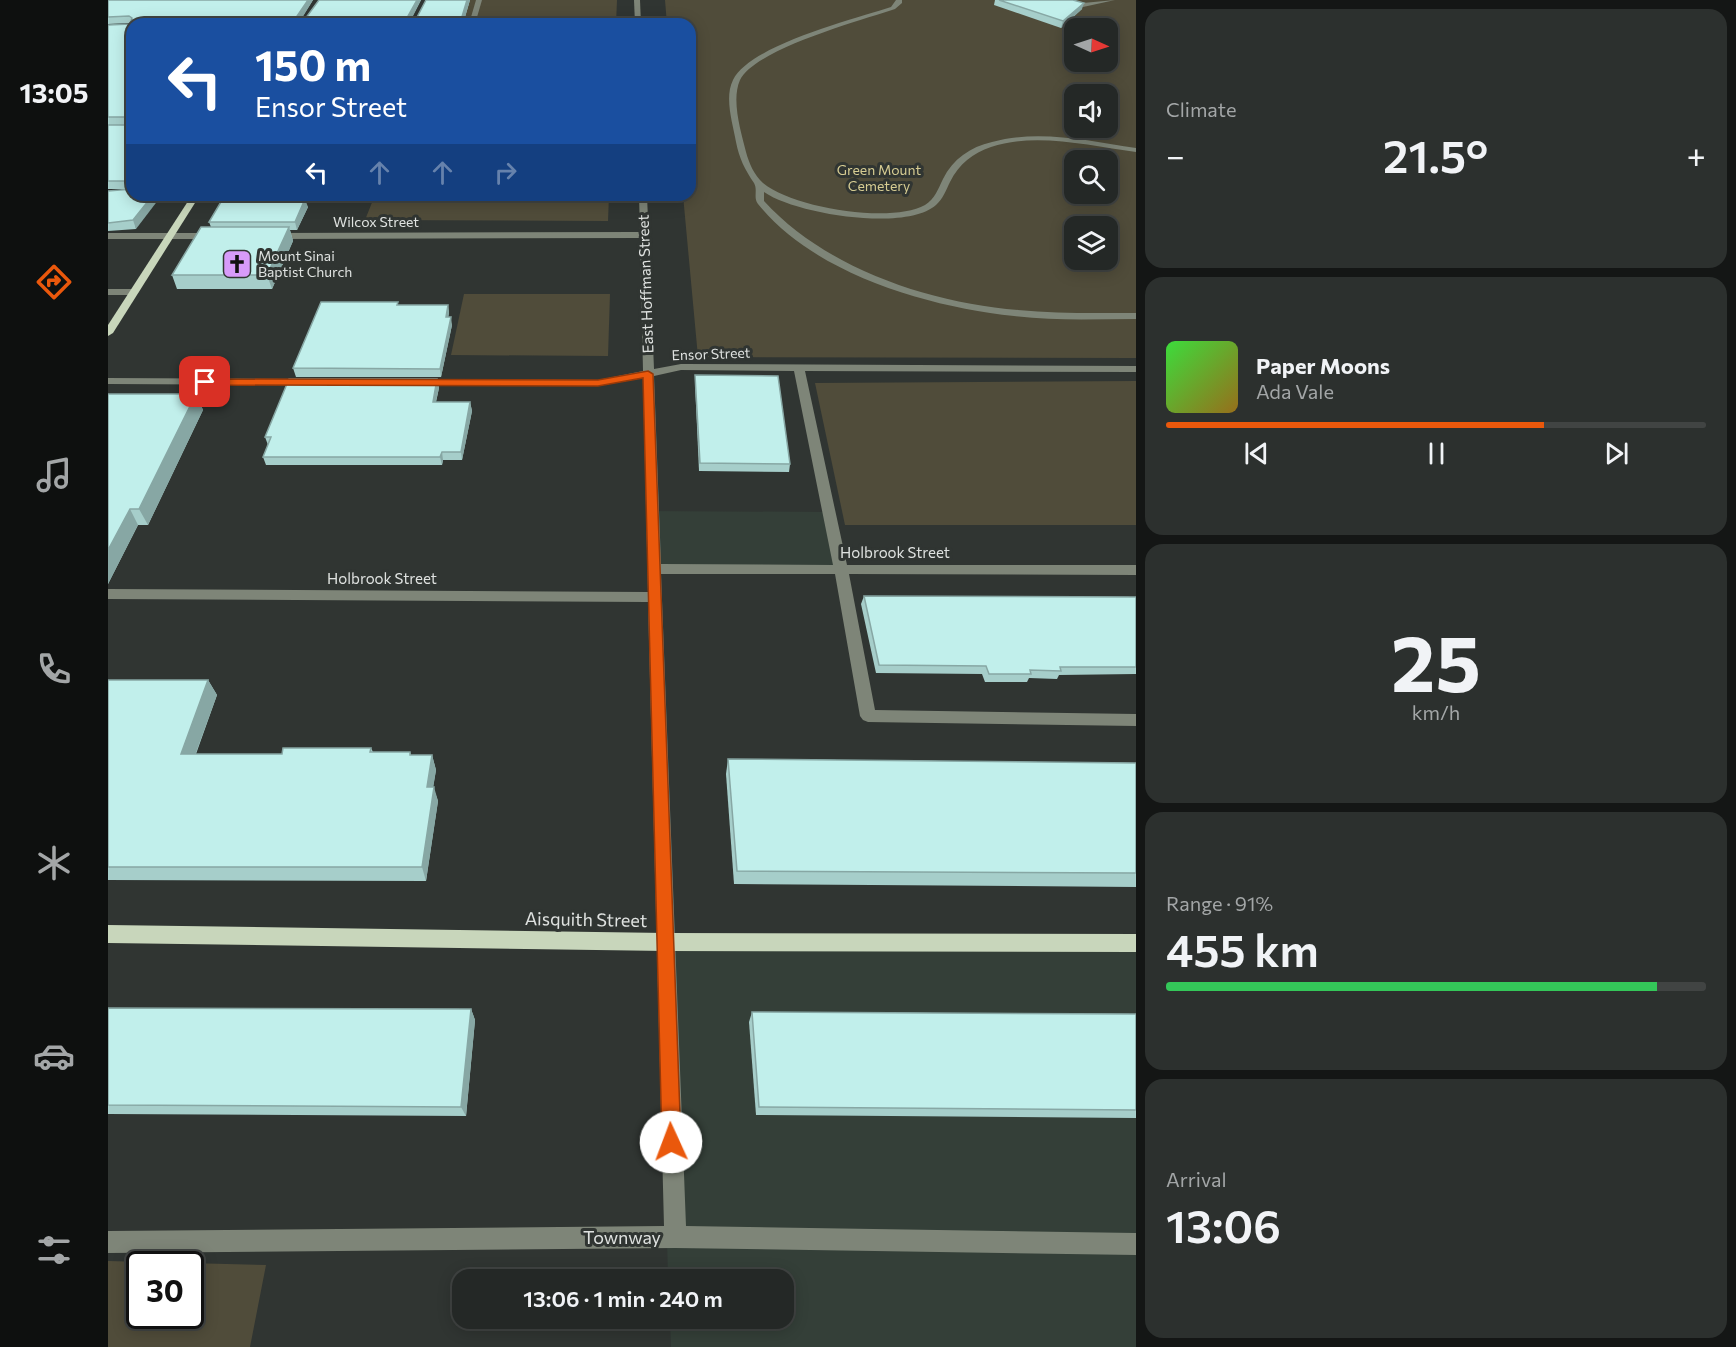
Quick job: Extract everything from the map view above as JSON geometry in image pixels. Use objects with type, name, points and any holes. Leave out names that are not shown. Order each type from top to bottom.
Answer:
[{"type":"main road","points":[[108,333],[192,201]]},
{"type":"main road","name":"Aisquith Street","points":[[108,934],[666,942],[1136,943]]},
{"type":"street","points":[[474,18],[479,0]]},
{"type":"street","points":[[637,0],[638,18]]},
{"type":"street","points":[[899,0],[893,8],[775,51],[749,65],[740,74],[734,82],[732,93],[741,145],[747,168],[760,185],[781,199],[818,210],[868,215],[908,213],[925,209],[937,200],[953,169],[967,156],[998,142],[1048,140],[1136,150]]},
{"type":"street","points":[[1059,0],[1083,4],[1112,0]]},
{"type":"street","points":[[760,185],[760,201],[786,228],[838,261],[889,284],[978,308],[1063,316],[1136,316]]},
{"type":"street","name":"East Hoffman Street","points":[[643,201],[675,1237]]},
{"type":"street","name":"Wilcox Street","points":[[258,236],[644,235]]},
{"type":"street","points":[[108,236],[223,236]]},
{"type":"street","points":[[108,292],[134,292]]},
{"type":"street","name":"Ensor Street","points":[[409,382],[598,383],[681,368],[1136,369]]},
{"type":"street","points":[[799,368],[841,570],[868,716],[1136,720]]},
{"type":"street","points":[[108,381],[314,382]]},
{"type":"street","name":"Holbrook Street","points":[[654,569],[1136,570]]},
{"type":"street","name":"Holbrook Street","points":[[108,594],[655,597]]},
{"type":"street","name":"Townway","points":[[108,1242],[675,1237],[1136,1244]]},
{"type":"shaded area","points":[[648,511],[832,512],[843,566],[650,566]]},
{"type":"shaded area","points":[[706,950],[1136,952],[1136,1347],[671,1347],[670,1329],[794,1329],[794,1269],[668,1269],[660,952]]},
{"type":"green space","points":[[431,0],[617,0],[616,18],[462,18]]},
{"type":"green space","name":"Green Mount Cemetery","points":[[665,0],[1136,0],[1136,358],[698,357],[684,201],[696,201],[696,18],[666,18]]},
{"type":"green space","points":[[373,201],[609,201],[608,221],[365,220]]},
{"type":"green space","points":[[464,294],[610,294],[608,356],[451,355]]},
{"type":"green space","points":[[1136,381],[1136,525],[845,525],[815,383]]},
{"type":"green space","points":[[108,1261],[126,1261],[126,1329],[204,1329],[204,1263],[266,1265],[250,1347],[108,1347]]},
{"type":"building","points":[[108,0],[308,0],[298,18],[108,17]]},
{"type":"building","points":[[319,0],[417,0],[409,18],[306,18]]},
{"type":"building","points":[[426,0],[467,0],[462,18],[417,18]]},
{"type":"building","points":[[999,0],[1073,0],[1084,3],[1063,21]]},
{"type":"building","points":[[126,24],[126,117],[108,117],[108,25]]},
{"type":"building","points":[[108,125],[126,125],[126,181],[108,181]]},
{"type":"building","points":[[126,190],[126,201],[148,201],[133,220],[108,223],[108,191]]},
{"type":"building","points":[[221,201],[304,201],[295,222],[209,222]]},
{"type":"building","points":[[201,227],[289,227],[267,275],[172,275]]},
{"type":"building","points":[[321,302],[398,302],[397,305],[448,305],[446,317],[451,317],[440,369],[293,368]]},
{"type":"building","points":[[695,375],[778,376],[790,464],[700,463]]},
{"type":"building","points":[[289,379],[437,379],[433,402],[470,402],[461,452],[442,452],[440,457],[263,457],[271,437],[265,437]]},
{"type":"building","points":[[108,394],[196,394],[139,509],[130,509],[108,550]]},
{"type":"building","points":[[864,596],[1136,597],[1136,667],[1060,667],[1061,671],[1030,670],[1031,674],[989,674],[986,666],[879,665]]},
{"type":"building","points":[[108,680],[208,680],[181,754],[282,754],[283,748],[371,748],[370,752],[410,752],[410,755],[432,755],[427,787],[434,787],[422,867],[108,867]]},
{"type":"building","points":[[728,759],[1136,763],[1136,873],[737,871]]},
{"type":"building","points":[[108,1008],[471,1009],[461,1107],[108,1105]]},
{"type":"building","points":[[752,1012],[1136,1014],[1136,1110],[759,1107]]},
{"type":"place","name":"Mount Sinai Baptist Church","points":[[237,264]]},
{"type":"route","points":[[205,382],[598,383],[648,374],[671,1142]]}]
